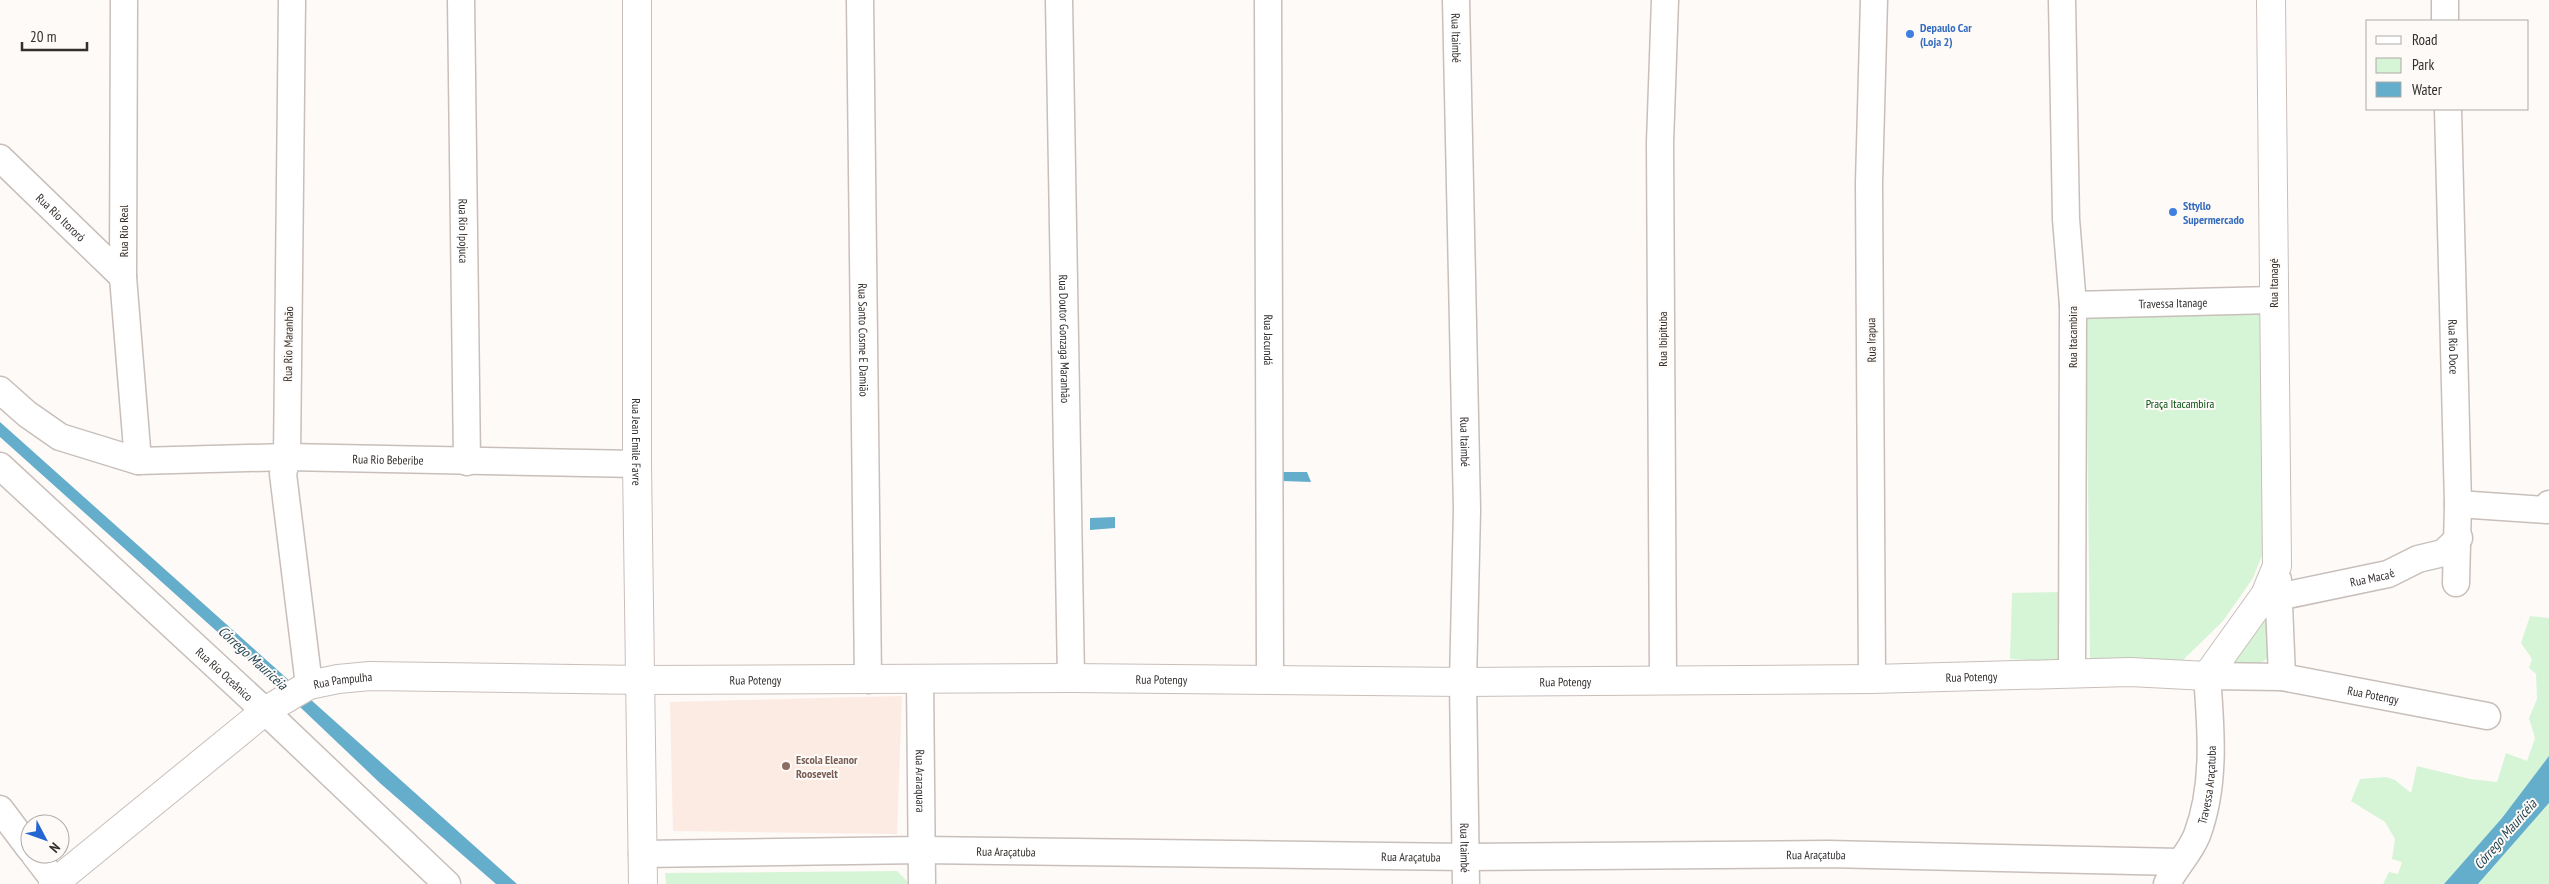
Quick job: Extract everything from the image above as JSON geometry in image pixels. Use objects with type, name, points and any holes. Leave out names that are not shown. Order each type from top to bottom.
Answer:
[{"type":"main road","name":"Rua Jean Emile Favre","points":[[637,0],[637,464],[643,884]]},
{"type":"main road","name":"Rua Itanagé","points":[[2206,676],[2265,595],[2277,566],[2271,0]]},
{"type":"main road","name":"Rua Potengy","points":[[641,680],[1071,678],[1464,682],[1663,679],[1872,680],[2130,672],[2206,676]]},
{"type":"main road","name":"Rua Pampulha","points":[[55,883],[272,706],[306,686],[338,679],[370,676],[641,680]]},
{"type":"street","name":"Rua Rio Real","points":[[124,0],[123,277],[138,461]]},
{"type":"street","name":"Rua Rio Maranhão","points":[[292,0],[287,457],[283,474],[306,686]]},
{"type":"street","name":"Rua Rio Ipojuca","points":[[461,0],[467,462]]},
{"type":"street","name":"Rua Santo Cosme E Damião","points":[[860,0],[868,680]]},
{"type":"street","name":"Rua Doutor Gonzaga Maranhão","points":[[1059,0],[1071,678]]},
{"type":"street","name":"Rua Jacundá","points":[[1268,0],[1270,679]]},
{"type":"street","name":"Rua Itaimbé","points":[[1456,0],[1466,460],[1464,682],[1466,884]]},
{"type":"street","name":"Rua Ibipituba","points":[[1663,679],[1660,142],[1666,0]]},
{"type":"street","name":"Rua Irapua","points":[[1872,680],[1869,183],[1874,0]]},
{"type":"street","name":"Rua Itacambira","points":[[2062,0],[2066,219],[2073,305],[2072,673]]},
{"type":"street","points":[[2445,0],[2446,20]]},
{"type":"street","name":"Rua Rio Doce","points":[[2448,110],[2459,538],[2456,583]]},
{"type":"street","name":"Rua Rio Itororó","points":[[0,158],[123,277]]},
{"type":"street","name":"Travessa Itanage","points":[[2073,305],[2273,300]]},
{"type":"street","points":[[0,390],[27,414],[60,436],[138,461]]},
{"type":"street","name":"Rua Rio Beberibe","points":[[138,461],[287,457],[637,464]]},
{"type":"street","name":"Rua Rio Oceânico","points":[[0,466],[272,706],[448,884]]},
{"type":"street","points":[[2458,504],[2546,510],[2549,504]]},
{"type":"street","name":"Rua Macaé","points":[[2278,597],[2388,574],[2418,559],[2443,553],[2459,538]]},
{"type":"street","name":"Rua Itanagé","points":[[2277,566],[2282,677]]},
{"type":"street","name":"Rua Potengy","points":[[2206,676],[2282,677],[2487,716]]},
{"type":"street","name":"Travessa Araçatuba","points":[[2173,873],[2197,836],[2204,809],[2210,753],[2206,676]]},
{"type":"street","name":"Rua Araraquara","points":[[920,679],[922,884]]},
{"type":"street","points":[[0,809],[20,836]]},
{"type":"street","name":"Rua Araçatuba","points":[[642,854],[922,850],[1465,857],[1828,854],[2173,873]]},
{"type":"street","points":[[41,864],[55,883]]},
{"type":"shaded area","name":"Escola Eleanor Roosevelt","points":[[902,696],[897,834],[673,831],[670,702]]},
{"type":"green space","name":"Praça Itacambira","points":[[2273,308],[2265,548],[2253,578],[2223,621],[2178,665],[2094,666],[2090,657],[2086,319],[2096,309]]},
{"type":"green space","points":[[2065,592],[2063,662],[2010,659],[2012,593]]},
{"type":"green space","points":[[2270,594],[2268,658],[2258,665],[2215,668]]},
{"type":"green space","points":[[2530,616],[2549,618],[2549,756],[2502,818],[2444,884],[2383,884],[2389,872],[2398,874],[2402,862],[2392,859],[2395,839],[2385,822],[2351,801],[2360,779],[2386,777],[2395,780],[2411,793],[2417,766],[2470,779],[2497,782],[2506,753],[2527,761],[2535,738],[2529,718],[2537,699],[2536,674],[2529,668],[2532,659],[2521,643]]},
{"type":"green space","points":[[2549,803],[2549,884],[2478,884]]},
{"type":"green space","points":[[897,871],[910,884],[666,884],[665,873]]},
{"type":"water","name":"Córrego Mauricéia","points":[[0,422],[517,884],[496,884],[381,784],[279,687],[0,437]]},
{"type":"water","points":[[1283,472],[1307,472],[1311,482],[1282,481]]},
{"type":"water","points":[[1115,517],[1115,528],[1090,530],[1090,518]]},
{"type":"water","name":"Córrego Mauricéia","points":[[2549,756],[2549,803],[2478,884],[2444,884],[2502,818]]},
{"type":"place","name":"Depaulo Car (Loja 2)","points":[[1910,34]]},
{"type":"place","name":"Sttyllo Supermercado","points":[[2173,212]]},
{"type":"place","name":"Escola Eleanor Roosevelt","points":[[786,766]]}]
